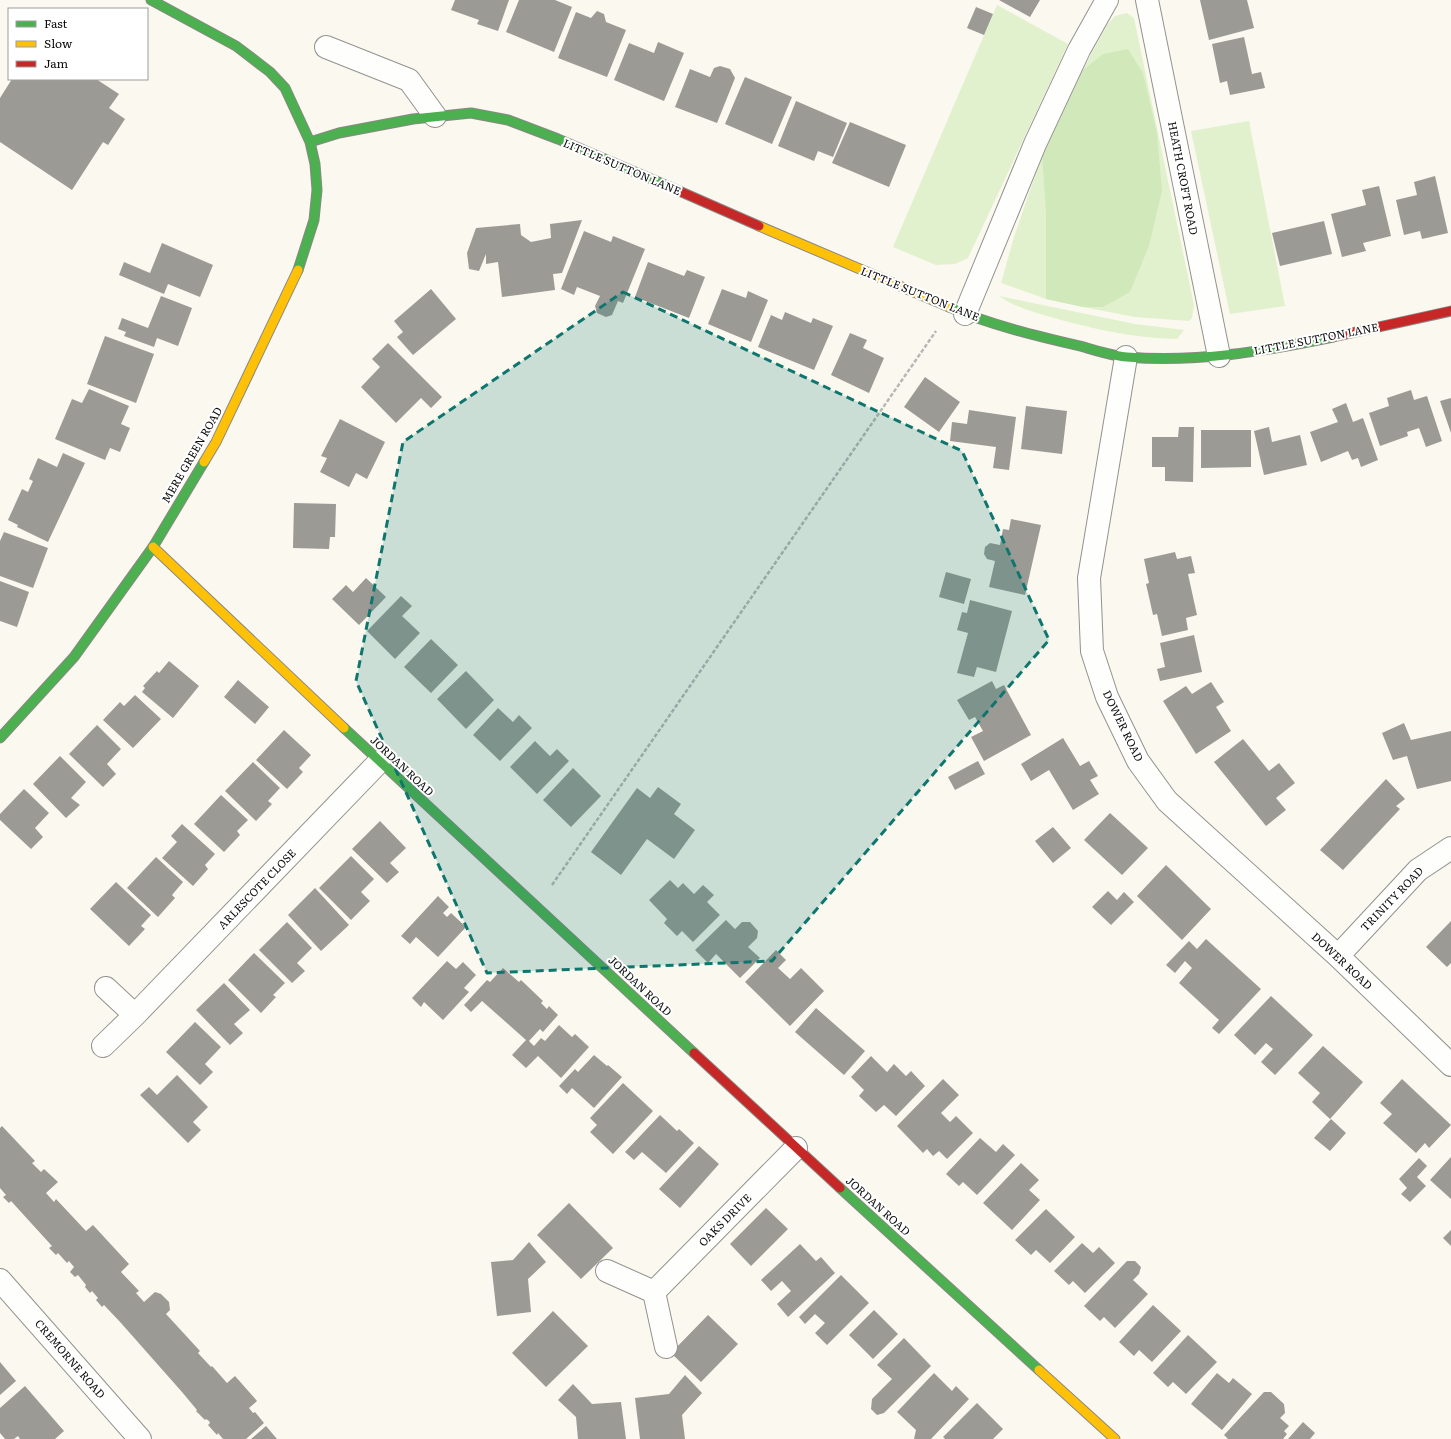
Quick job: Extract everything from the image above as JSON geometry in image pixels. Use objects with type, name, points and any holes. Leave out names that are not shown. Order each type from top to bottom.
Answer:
[{"type":"street","name":"MERE GREEN ROAD","points":[[0,738],[74,657],[153,546],[216,442],[298,270],[314,220],[317,190],[315,164],[310,142],[285,88],[270,72],[236,46],[152,0]]},
{"type":"street","points":[[958,311],[1079,50],[1107,0]]},
{"type":"street","name":"HEATH CROFT ROAD","points":[[1147,0],[1219,356]]},
{"type":"street","points":[[326,47],[409,80],[435,116]]},
{"type":"street","name":"LITTLE SUTTON LANE","points":[[310,142],[339,133],[435,116],[470,113],[508,120],[558,139],[958,311],[1032,335],[1126,357],[1167,358],[1219,356],[1282,348],[1451,311]]},
{"type":"street","name":"DOWER ROAD","points":[[1126,357],[1089,578],[1092,651],[1107,697],[1138,761],[1167,801],[1338,956],[1451,1064]]},
{"type":"street","name":"JORDAN ROAD","points":[[153,546],[379,762],[796,1148],[1115,1439]]},
{"type":"street","name":"ARLESCOTE CLOSE","points":[[103,1046],[135,1015],[379,762]]},
{"type":"street","name":"TRINITY ROAD","points":[[1338,956],[1418,870],[1451,848]]},
{"type":"street","points":[[106,988],[135,1015]]},
{"type":"street","name":"OAKS DRIVE","points":[[654,1292],[796,1148]]},
{"type":"street","points":[[608,1271],[654,1292],[666,1347]]},
{"type":"street","name":"CREMORNE ROAD","points":[[0,1280],[140,1439]]},
{"type":"path","points":[[536,907],[958,311]]},
{"type":"highlighted area","points":[[623,292],[962,451],[1049,640],[772,961],[487,973],[356,681],[403,442]]},
{"type":"green space","points":[[997,5],[1068,44],[968,258],[955,264],[936,265],[893,247]]},
{"type":"green space","points":[[1127,13],[1134,18],[1194,305],[1192,318],[1189,321],[1135,317],[1083,307],[1046,299],[1001,283],[1014,237],[1042,155],[1082,71],[1107,25],[1115,16]]},
{"type":"green space","points":[[1128,49],[1143,73],[1157,133],[1162,191],[1149,246],[1130,292],[1103,307],[1083,307],[1046,299],[1046,212],[1042,155],[1082,71],[1103,54]]},
{"type":"green space","points":[[1249,121],[1285,306],[1230,314],[1191,131]]},
{"type":"green space","points":[[999,296],[1135,324],[1184,330],[1177,339],[1143,337],[1110,332],[1016,306]]},
{"type":"building","points":[[455,0],[509,0],[498,31],[477,24],[479,20],[451,10]]},
{"type":"building","points":[[519,0],[555,0],[572,7],[554,52],[506,32]]},
{"type":"building","points":[[999,0],[1040,0],[1030,17]]},
{"type":"building","points":[[1200,0],[1247,0],[1254,28],[1209,40]]},
{"type":"building","points":[[976,7],[993,14],[984,35],[967,28]]},
{"type":"building","points":[[597,11],[604,14],[606,22],[626,30],[607,77],[558,58],[576,12],[591,18]]},
{"type":"building","points":[[1244,37],[1252,74],[1261,72],[1265,88],[1230,95],[1227,81],[1220,83],[1212,44]]},
{"type":"building","points":[[658,42],[684,53],[664,101],[614,80],[629,43],[654,53]]},
{"type":"building","points":[[720,66],[730,69],[735,78],[717,123],[675,107],[690,69],[710,77],[714,68]]},
{"type":"building","points":[[745,77],[792,97],[772,144],[725,124]]},
{"type":"building","points":[[11,80],[98,80],[119,94],[109,108],[125,119],[108,145],[103,142],[72,190],[0,142],[0,98]]},
{"type":"building","points":[[796,101],[847,123],[833,157],[818,151],[814,161],[778,146]]},
{"type":"building","points":[[850,122],[906,145],[889,187],[832,163]]},
{"type":"building","points":[[1435,176],[1448,233],[1422,239],[1420,231],[1404,235],[1396,200],[1417,195],[1414,182]]},
{"type":"building","points":[[1379,186],[1391,236],[1363,243],[1366,251],[1342,257],[1331,214],[1366,205],[1362,190]]},
{"type":"building","points":[[582,220],[562,273],[553,274],[555,290],[502,297],[498,262],[486,264],[486,254],[479,271],[469,269],[467,253],[476,228],[520,224],[521,235],[531,242],[551,238],[550,224]]},
{"type":"building","points":[[1324,221],[1332,254],[1280,266],[1272,233]]},
{"type":"building","points":[[584,231],[611,242],[613,236],[645,249],[623,303],[618,301],[612,315],[606,317],[597,313],[595,306],[600,296],[577,287],[574,295],[561,289]]},
{"type":"building","points":[[162,243],[213,265],[200,297],[168,284],[164,294],[119,275],[124,262],[150,273]]},
{"type":"building","points":[[648,262],[684,276],[687,270],[705,277],[689,318],[635,297]]},
{"type":"building","points":[[431,289],[456,319],[413,355],[397,337],[403,332],[394,321]]},
{"type":"building","points":[[722,289],[746,298],[748,291],[768,300],[751,342],[708,324]]},
{"type":"building","points":[[161,296],[192,308],[178,346],[157,338],[154,347],[124,336],[126,332],[118,329],[122,318],[148,328]]},
{"type":"building","points":[[785,312],[811,323],[813,318],[833,326],[814,370],[758,347],[771,315],[782,320]]},
{"type":"building","points":[[850,333],[867,340],[863,348],[884,358],[869,393],[831,375]]},
{"type":"building","points":[[105,336],[154,354],[136,403],[87,384]]},
{"type":"building","points":[[388,343],[442,397],[431,408],[421,398],[396,423],[361,387],[380,367],[372,359]]},
{"type":"building","points":[[925,377],[960,402],[939,432],[904,407]]},
{"type":"building","points":[[89,389],[129,406],[121,424],[130,428],[120,452],[110,448],[105,460],[55,439],[72,399],[82,403]]},
{"type":"building","points":[[1411,390],[1414,400],[1427,396],[1442,441],[1426,447],[1419,428],[1407,432],[1408,436],[1380,446],[1369,413],[1389,406],[1387,398]]},
{"type":"building","points":[[1451,398],[1451,433],[1440,401]]},
{"type":"building","points":[[1346,403],[1353,422],[1363,418],[1378,460],[1361,467],[1358,458],[1352,460],[1348,451],[1321,462],[1310,432],[1338,422],[1332,409]]},
{"type":"building","points":[[1026,406],[1067,411],[1062,454],[1021,449]]},
{"type":"building","points":[[969,410],[1016,417],[1009,470],[993,468],[996,447],[950,441],[952,422],[967,424]]},
{"type":"building","points":[[340,419],[385,442],[367,479],[356,473],[349,487],[320,472],[327,458],[321,456]]},
{"type":"building","points":[[1179,427],[1194,427],[1193,482],[1165,481],[1165,467],[1152,467],[1152,437],[1178,437]]},
{"type":"building","points":[[1269,427],[1272,442],[1300,435],[1307,465],[1264,475],[1254,431]]},
{"type":"building","points":[[1201,430],[1251,430],[1251,467],[1201,468]]},
{"type":"building","points":[[63,453],[85,463],[48,542],[17,527],[18,525],[8,520],[22,489],[28,492],[33,481],[29,479],[38,458],[57,467]]},
{"type":"building","points":[[294,503],[336,504],[335,537],[330,537],[329,549],[293,548]]},
{"type":"building","points":[[1011,519],[1041,525],[1025,595],[989,587],[995,561],[987,559],[984,554],[985,547],[990,543],[1000,545],[1003,529],[1009,530]]},
{"type":"building","points":[[4,532],[48,548],[33,588],[0,576],[0,541]]},
{"type":"building","points":[[1175,552],[1177,559],[1191,556],[1195,573],[1188,574],[1197,615],[1186,618],[1188,630],[1162,636],[1157,614],[1153,615],[1146,584],[1149,583],[1144,559]]},
{"type":"building","points":[[946,572],[971,579],[964,604],[939,597]]},
{"type":"building","points":[[366,578],[386,597],[359,625],[332,599],[346,585],[353,592]]},
{"type":"building","points":[[0,581],[29,592],[17,627],[0,621]]},
{"type":"building","points":[[401,596],[412,606],[402,616],[420,633],[395,659],[367,631]]},
{"type":"building","points":[[970,600],[1012,611],[996,672],[977,667],[974,677],[957,673],[968,633],[957,630],[962,612],[967,613]]},
{"type":"building","points":[[1194,635],[1202,672],[1160,681],[1157,669],[1165,667],[1160,643]]},
{"type":"building","points":[[431,639],[458,665],[431,693],[404,667]]},
{"type":"building","points":[[169,661],[199,686],[173,718],[142,692],[145,688],[143,686],[157,671],[159,673]]},
{"type":"building","points":[[466,671],[494,700],[466,729],[437,699]]},
{"type":"building","points":[[238,680],[269,707],[255,724],[224,697]]},
{"type":"building","points":[[992,681],[996,689],[1004,685],[1031,735],[984,761],[971,737],[983,731],[975,717],[969,720],[957,700]]},
{"type":"building","points":[[1211,682],[1224,702],[1216,707],[1231,731],[1196,754],[1163,701],[1186,686],[1192,694]]},
{"type":"building","points":[[135,695],[161,719],[133,748],[103,720],[120,702],[124,706]]},
{"type":"building","points":[[498,708],[513,722],[519,715],[532,728],[500,761],[473,735]]},
{"type":"building","points":[[1404,723],[1411,740],[1451,731],[1451,781],[1417,789],[1407,756],[1393,760],[1382,733]]},
{"type":"building","points":[[97,725],[121,749],[107,764],[116,774],[103,787],[69,754]]},
{"type":"building","points":[[284,730],[311,755],[299,768],[303,772],[287,789],[256,760]]},
{"type":"building","points":[[1063,738],[1080,766],[1089,761],[1098,776],[1090,780],[1099,794],[1073,810],[1049,770],[1031,781],[1021,764]]},
{"type":"building","points":[[1243,739],[1269,771],[1279,763],[1295,783],[1276,798],[1286,810],[1266,826],[1214,762]]},
{"type":"building","points":[[535,741],[550,756],[557,749],[569,761],[537,794],[510,767]]},
{"type":"building","points":[[60,756],[86,782],[71,798],[80,805],[66,818],[33,784]]},
{"type":"building","points":[[978,761],[985,774],[955,790],[948,777]]},
{"type":"building","points":[[253,762],[280,788],[268,801],[272,804],[256,821],[225,791]]},
{"type":"building","points":[[573,768],[601,796],[571,827],[543,800]]},
{"type":"building","points":[[1386,779],[1405,799],[1396,806],[1400,809],[1343,870],[1320,850]]},
{"type":"building","points":[[658,787],[681,804],[674,814],[695,830],[674,859],[647,839],[621,875],[591,852],[637,788],[650,798]]},
{"type":"building","points":[[24,789],[49,813],[35,828],[43,837],[31,849],[0,820],[0,814]]},
{"type":"building","points":[[221,795],[248,820],[237,831],[240,835],[224,852],[194,824]]},
{"type":"building","points":[[1110,813],[1148,848],[1122,875],[1084,840]]},
{"type":"building","points":[[380,821],[406,848],[390,863],[399,872],[387,883],[352,849]]},
{"type":"building","points":[[182,824],[215,854],[205,865],[208,869],[193,886],[162,858],[177,842],[171,836]]},
{"type":"building","points":[[1053,827],[1071,848],[1053,863],[1035,841]]},
{"type":"building","points":[[351,856],[374,879],[361,892],[370,901],[351,920],[319,888]]},
{"type":"building","points":[[156,857],[183,882],[172,895],[175,898],[158,917],[127,888]]},
{"type":"building","points":[[1166,865],[1211,909],[1182,940],[1137,896]]},
{"type":"building","points":[[670,880],[678,888],[683,883],[694,894],[703,885],[714,895],[707,902],[720,915],[693,942],[682,931],[677,936],[664,923],[667,919],[649,900]]},
{"type":"building","points":[[116,882],[151,915],[141,926],[145,929],[129,946],[90,909]]},
{"type":"building","points":[[315,888],[349,925],[321,951],[288,915]]},
{"type":"building","points":[[1108,891],[1117,900],[1124,892],[1134,902],[1111,925],[1092,907]]},
{"type":"building","points":[[438,896],[449,907],[443,913],[447,917],[451,913],[466,927],[438,957],[416,937],[410,944],[401,936]]},
{"type":"building","points":[[726,920],[735,929],[742,922],[750,922],[758,931],[757,938],[748,947],[760,958],[740,978],[716,954],[708,963],[695,950]]},
{"type":"building","points":[[1451,921],[1451,963],[1447,967],[1426,947]]},
{"type":"building","points":[[287,922],[312,948],[297,963],[305,971],[292,983],[259,950]]},
{"type":"building","points":[[1206,939],[1261,989],[1219,1034],[1212,1028],[1219,1020],[1179,983],[1192,968],[1185,961],[1175,973],[1166,965],[1189,941],[1197,949]]},
{"type":"building","points":[[776,950],[786,960],[778,968],[790,979],[801,968],[824,991],[790,1026],[745,982]]},
{"type":"building","points":[[254,953],[285,983],[273,995],[276,997],[261,1013],[228,980]]},
{"type":"building","points":[[447,961],[456,969],[463,962],[476,975],[464,988],[469,992],[443,1020],[424,1002],[421,1007],[412,998]]},
{"type":"building","points":[[503,968],[519,982],[521,980],[543,1001],[541,1003],[547,1009],[549,1006],[558,1015],[543,1032],[540,1029],[529,1041],[534,1046],[541,1038],[545,1041],[559,1025],[572,1037],[575,1034],[589,1047],[561,1078],[538,1056],[526,1068],[512,1055],[526,1040],[482,1001],[471,1012],[464,1005],[487,980],[490,982]]},
{"type":"building","points":[[224,983],[250,1010],[234,1024],[243,1033],[230,1045],[196,1010]]},
{"type":"building","points":[[1271,996],[1313,1035],[1275,1075],[1261,1062],[1273,1049],[1266,1043],[1255,1055],[1234,1035]]},
{"type":"building","points":[[816,1008],[865,1051],[844,1075],[795,1032]]},
{"type":"building","points":[[195,1022],[221,1047],[205,1064],[213,1072],[200,1085],[166,1052]]},
{"type":"building","points":[[1323,1046],[1363,1082],[1330,1119],[1312,1102],[1320,1093],[1298,1073]]},
{"type":"building","points":[[594,1055],[622,1077],[594,1108],[572,1088],[567,1094],[559,1086],[575,1069],[578,1072]]},
{"type":"building","points":[[871,1056],[887,1072],[894,1064],[906,1076],[911,1071],[925,1086],[896,1116],[884,1105],[876,1112],[859,1096],[864,1090],[851,1077]]},
{"type":"building","points":[[177,1075],[208,1107],[193,1122],[201,1130],[188,1143],[140,1095],[149,1087],[157,1095]]},
{"type":"building","points":[[943,1079],[959,1095],[941,1113],[950,1122],[956,1116],[973,1133],[947,1159],[939,1151],[933,1156],[927,1149],[923,1153],[897,1126]]},
{"type":"building","points":[[1402,1079],[1451,1125],[1429,1148],[1425,1143],[1416,1153],[1383,1123],[1392,1114],[1380,1103]]},
{"type":"building","points":[[623,1083],[653,1111],[613,1154],[590,1132],[597,1125],[590,1118]]},
{"type":"building","points":[[660,1115],[677,1131],[679,1129],[694,1143],[666,1173],[642,1152],[634,1160],[625,1152]]},
{"type":"building","points":[[1331,1119],[1346,1133],[1330,1151],[1314,1138]]},
{"type":"building","points":[[2,1126],[35,1161],[32,1163],[41,1172],[44,1169],[58,1182],[46,1193],[54,1202],[56,1199],[86,1231],[93,1225],[129,1264],[121,1272],[139,1291],[136,1293],[144,1302],[155,1292],[161,1294],[169,1302],[170,1310],[166,1314],[200,1351],[198,1353],[227,1383],[235,1376],[257,1401],[249,1408],[253,1413],[255,1412],[264,1423],[246,1439],[223,1439],[218,1433],[217,1435],[208,1425],[210,1423],[209,1421],[206,1419],[205,1420],[196,1411],[197,1410],[182,1392],[121,1323],[104,1305],[102,1307],[96,1300],[98,1298],[92,1291],[90,1293],[78,1275],[75,1277],[70,1272],[74,1267],[69,1261],[67,1263],[58,1253],[56,1255],[49,1248],[52,1246],[11,1201],[9,1203],[3,1197],[6,1195],[0,1188],[0,1128]]},
{"type":"building","points":[[980,1138],[996,1152],[1003,1144],[1015,1155],[977,1195],[963,1182],[959,1186],[946,1174]]},
{"type":"building","points":[[699,1146],[719,1164],[680,1208],[659,1189]]},
{"type":"building","points":[[1451,1157],[1451,1199],[1430,1180]]},
{"type":"building","points":[[1419,1158],[1427,1166],[1417,1177],[1426,1186],[1410,1202],[1401,1194],[1407,1188],[1399,1179]]},
{"type":"building","points":[[1021,1163],[1039,1180],[1029,1190],[1040,1200],[1012,1230],[983,1203]]},
{"type":"building","points":[[569,1203],[613,1248],[581,1279],[537,1235]]},
{"type":"building","points":[[766,1208],[788,1229],[751,1266],[730,1244]]},
{"type":"building","points":[[1046,1209],[1075,1237],[1050,1263],[1036,1250],[1031,1255],[1015,1240]]},
{"type":"building","points":[[1451,1230],[1451,1246],[1443,1238]]},
{"type":"building","points":[[529,1242],[546,1262],[528,1279],[531,1312],[497,1316],[491,1262],[513,1260]]},
{"type":"building","points":[[1082,1243],[1093,1253],[1099,1247],[1115,1263],[1085,1293],[1073,1281],[1069,1285],[1054,1271]]},
{"type":"building","points":[[800,1244],[816,1261],[821,1257],[835,1273],[788,1317],[777,1304],[791,1291],[782,1281],[771,1291],[761,1280]]},
{"type":"building","points":[[1127,1261],[1135,1261],[1141,1267],[1139,1274],[1133,1280],[1148,1294],[1115,1328],[1104,1317],[1100,1321],[1084,1306]]},
{"type":"building","points":[[841,1275],[869,1303],[827,1345],[815,1333],[825,1323],[815,1314],[805,1324],[799,1317]]},
{"type":"building","points":[[1153,1305],[1181,1331],[1152,1362],[1139,1350],[1134,1356],[1119,1342]]},
{"type":"building","points":[[874,1310],[898,1334],[873,1359],[849,1335]]},
{"type":"building","points":[[553,1311],[588,1346],[546,1387],[512,1353]]},
{"type":"building","points":[[708,1315],[738,1344],[701,1382],[671,1353]]},
{"type":"building","points":[[1188,1335],[1217,1362],[1186,1394],[1173,1382],[1168,1387],[1153,1373]]},
{"type":"building","points":[[904,1338],[931,1366],[884,1413],[877,1415],[871,1409],[872,1399],[892,1379],[877,1365]]},
{"type":"building","points":[[0,1362],[16,1381],[0,1395]]},
{"type":"building","points":[[934,1373],[952,1391],[956,1386],[969,1399],[931,1439],[914,1439],[916,1430],[897,1412]]},
{"type":"building","points":[[1217,1373],[1229,1383],[1233,1378],[1252,1394],[1222,1430],[1191,1404]]},
{"type":"building","points":[[685,1375],[702,1393],[682,1415],[685,1439],[640,1439],[635,1398],[669,1394]]},
{"type":"building","points":[[573,1384],[592,1404],[621,1402],[626,1439],[578,1439],[576,1417],[558,1400]]},
{"type":"building","points":[[25,1386],[64,1431],[55,1439],[20,1439],[18,1436],[14,1439],[5,1439],[0,1433],[0,1408]]},
{"type":"building","points":[[1264,1392],[1271,1392],[1284,1404],[1285,1413],[1280,1418],[1289,1426],[1284,1431],[1287,1434],[1283,1439],[1228,1439],[1224,1435]]},
{"type":"building","points":[[977,1403],[1003,1429],[993,1439],[945,1439],[943,1437]]},
{"type":"building","points":[[1303,1422],[1315,1433],[1310,1439],[1288,1439]]},
{"type":"building","points":[[266,1426],[277,1439],[251,1439]]},
{"type":"traffic: fast","points":[[151,0],[236,46],[270,72],[285,88],[310,142],[315,164],[317,190],[314,220],[298,270]]},
{"type":"traffic: fast","points":[[310,142],[339,133],[413,119],[471,113],[508,120],[558,139],[670,187]]},
{"type":"traffic: fast","points":[[949,307],[1014,330],[1109,354],[1127,357],[1205,357],[1282,347],[1333,337]]},
{"type":"traffic: fast","points":[[0,738],[74,657],[153,547],[204,462]]},
{"type":"traffic: fast","points":[[344,728],[694,1053]]},
{"type":"traffic: fast","points":[[840,1188],[1039,1370]]},
{"type":"traffic: slow","points":[[759,226],[949,307]]},
{"type":"traffic: slow","points":[[204,462],[216,442],[298,270]]},
{"type":"traffic: slow","points":[[153,547],[344,728]]},
{"type":"traffic: slow","points":[[1039,1370],[1115,1439]]},
{"type":"traffic: jam","points":[[670,187],[759,226]]},
{"type":"traffic: jam","points":[[1333,337],[1451,311]]},
{"type":"traffic: jam","points":[[694,1053],[840,1188]]}]
